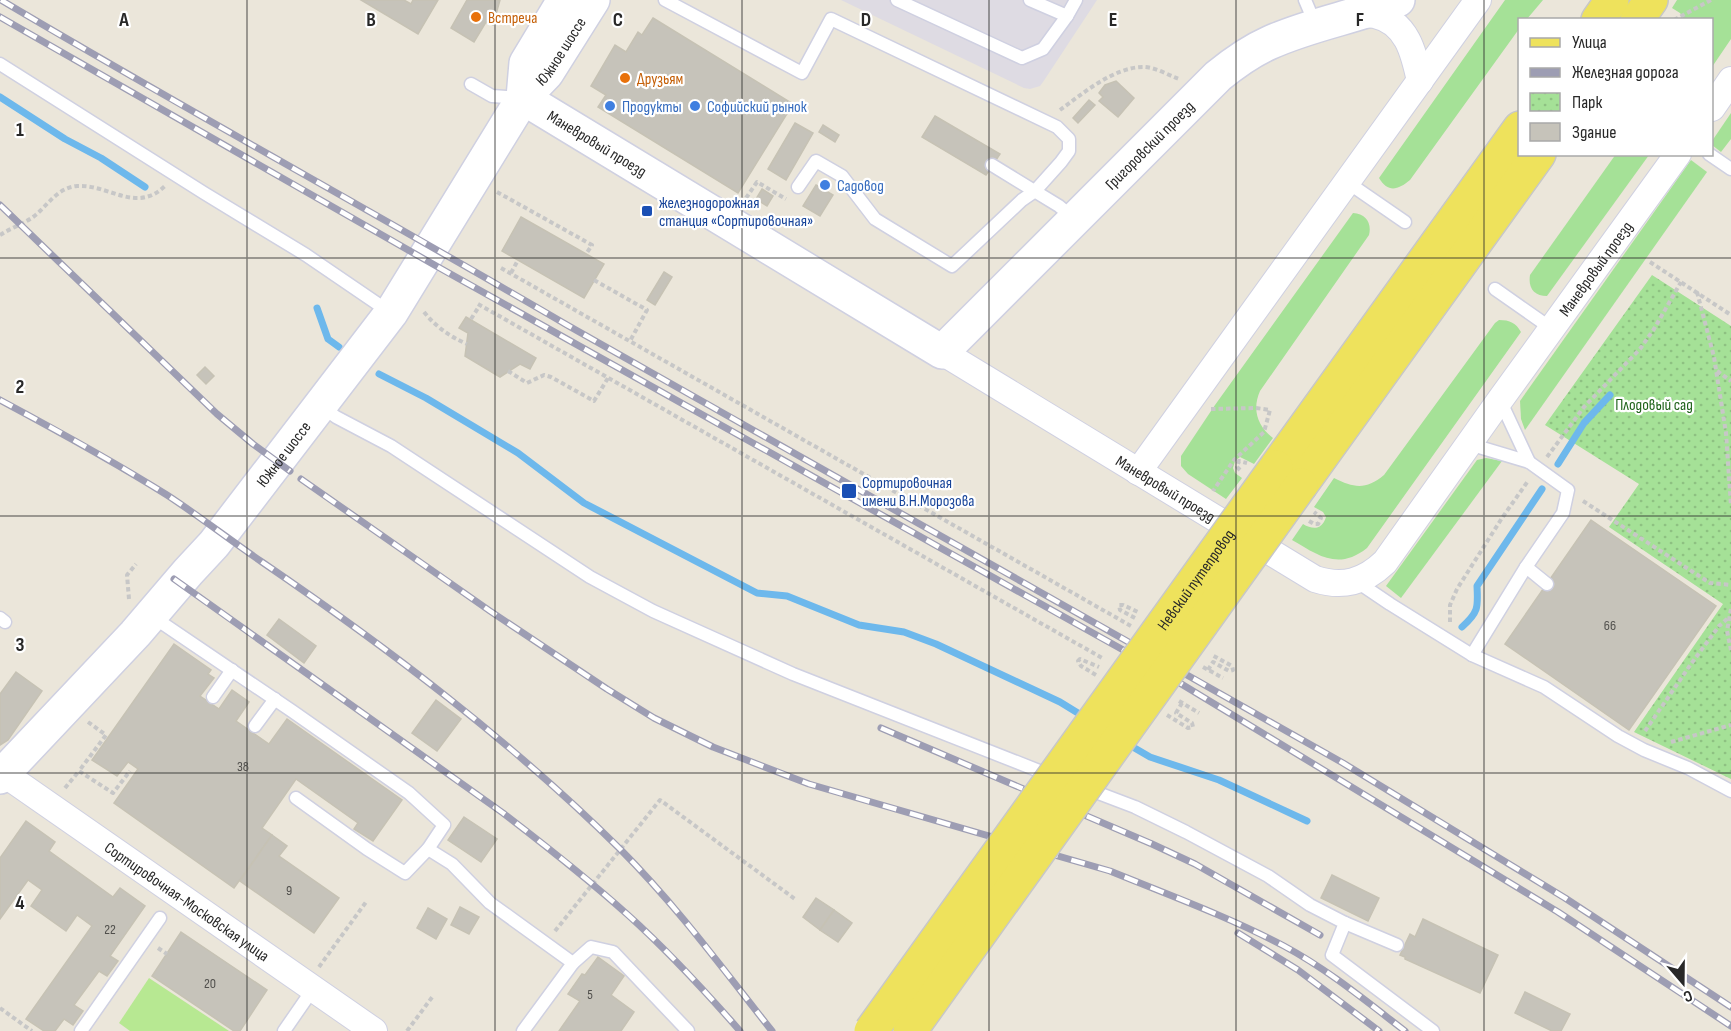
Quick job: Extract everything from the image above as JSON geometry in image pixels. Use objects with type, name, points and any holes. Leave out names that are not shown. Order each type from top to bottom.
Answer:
[{"type":"main road","points":[[1599,18],[1612,0]]},
{"type":"main road","points":[[1638,18],[1651,0]]},
{"type":"main road","name":"Невский путепровод","points":[[910,1031],[1289,476],[1518,131]]},
{"type":"main road","name":"Невский путепровод","points":[[871,1031],[1289,476],[1537,156]]},
{"type":"street","name":"Южное шоссе","points":[[523,98],[526,63],[564,0]]},
{"type":"street","name":"Южное шоссе","points":[[1,774],[135,634],[214,544],[320,405],[406,311],[523,98],[547,73],[593,0]]},
{"type":"street","name":"Григоровский проезд","points":[[942,352],[1218,76],[1311,13],[1356,15],[1398,0]]},
{"type":"street","points":[[1138,472],[1478,0]]},
{"type":"street","points":[[1356,15],[1375,15],[1388,20],[1398,28],[1407,38],[1413,50],[1420,81]]},
{"type":"street","points":[[1713,107],[1731,80]]},
{"type":"street","name":"Маневровый проезд","points":[[523,98],[1138,472],[1249,534],[1315,579],[1329,584],[1356,581],[1374,572],[1386,562],[1677,156]]},
{"type":"street","name":"Сортировочная-Московская улица","points":[[1,774],[314,980],[374,1031]]},
{"type":"lane","points":[[665,0],[802,73],[831,19],[1057,127],[1069,139],[1069,151],[1035,191],[1022,200],[952,266],[875,219],[842,176],[816,161],[798,187]]},
{"type":"lane","points":[[897,0],[1022,58],[1043,49],[1076,0]]},
{"type":"lane","points":[[1030,0],[1067,16]]},
{"type":"lane","points":[[0,64],[306,255],[406,311]]},
{"type":"lane","points":[[471,84],[492,96],[523,98]]},
{"type":"lane","points":[[1712,156],[1731,169]]},
{"type":"lane","points":[[992,165],[1059,206],[1074,219]]},
{"type":"lane","points":[[1347,182],[1405,222]]},
{"type":"lane","points":[[1495,289],[1552,329]]},
{"type":"lane","points":[[1500,400],[1529,462]]},
{"type":"lane","points":[[320,405],[336,417],[391,446],[590,577],[653,610],[793,674],[1135,807],[1268,876],[1310,905],[1397,945]]},
{"type":"lane","points":[[1469,444],[1529,462],[1568,490],[1563,513],[1526,567],[1472,655]]},
{"type":"lane","points":[[1526,567],[1547,584]]},
{"type":"lane","points":[[1356,581],[1472,655],[1544,687],[1618,736],[1644,750],[1688,768],[1731,791]]},
{"type":"lane","points":[[162,623],[409,793],[444,825],[428,849],[405,873],[296,798]]},
{"type":"lane","points":[[213,697],[232,670]]},
{"type":"lane","points":[[255,726],[274,699]]},
{"type":"lane","points":[[428,849],[452,864],[490,903],[573,963]]},
{"type":"lane","points":[[81,1031],[160,918]]},
{"type":"lane","points":[[1345,923],[1332,955],[1433,1031]]},
{"type":"lane","points":[[523,1031],[573,963],[591,947],[613,952],[688,1031]]},
{"type":"lane","points":[[284,1031],[314,980]]},
{"type":"path","points":[[1678,18],[1711,0]]},
{"type":"path","points":[[1044,121],[1108,77],[1133,69],[1150,68],[1185,81]]},
{"type":"path","points":[[0,234],[34,216],[53,197],[66,189],[77,186],[93,187],[140,199],[149,197],[162,189],[175,175]]},
{"type":"path","points":[[746,198],[757,182],[789,201],[798,187]]},
{"type":"path","points":[[492,190],[592,245],[586,254]]},
{"type":"path","points":[[511,273],[518,260]]},
{"type":"path","points":[[1650,262],[1731,315]]},
{"type":"path","points":[[501,267],[1140,631]]},
{"type":"path","points":[[594,280],[647,310],[630,341]]},
{"type":"path","points":[[1697,292],[1729,433],[1731,506]]},
{"type":"path","points":[[471,319],[479,304],[1114,665]]},
{"type":"path","points":[[406,311],[432,322],[449,336],[466,344]]},
{"type":"path","points":[[1716,370],[1731,381]]},
{"type":"path","points":[[508,371],[527,382],[543,375],[551,377],[594,401],[608,378]]},
{"type":"path","points":[[1208,409],[1270,410],[1264,432],[1234,460],[1211,494]]},
{"type":"path","points":[[1568,490],[1710,583],[1731,585]]},
{"type":"path","points":[[127,575],[135,564]]},
{"type":"path","points":[[1135,618],[1120,610],[1119,605],[1123,604],[1140,613]]},
{"type":"path","points":[[1731,609],[1727,630],[1731,650]]},
{"type":"path","points":[[1728,618],[1719,626],[1691,664],[1645,732],[1644,750],[1731,725]]},
{"type":"path","points":[[1208,670],[1213,662],[1229,671],[1233,670],[1232,666],[1217,657]]},
{"type":"path","points":[[1096,675],[1081,666],[1078,661],[1084,660],[1098,668]]},
{"type":"path","points":[[1198,664],[1223,678]]},
{"type":"path","points":[[1173,698],[1199,713]]},
{"type":"path","points":[[1173,719],[1188,728],[1193,727],[1192,723],[1176,713],[1182,703]]},
{"type":"path","points":[[68,784],[105,735],[96,728]]},
{"type":"path","points":[[79,771],[113,793],[129,771]]},
{"type":"path","points":[[546,943],[660,800],[795,899]]},
{"type":"path","points":[[314,980],[366,902]]},
{"type":"path","points":[[407,1031],[433,996]]},
{"type":"path","points":[[0,1008],[32,1031]]},
{"type":"shaded area","points":[[841,0],[1097,0],[1040,86],[1030,89]]},
{"type":"green space","points":[[1505,0],[1543,0],[1528,18],[1518,18],[1518,30],[1410,180],[1397,188],[1390,188],[1379,178]]},
{"type":"green space","points":[[1677,0],[1731,0],[1731,39],[1713,66],[1713,18],[1683,18],[1672,8]]},
{"type":"green space","points":[[1731,113],[1731,139],[1721,152],[1713,146],[1713,140]]},
{"type":"green space","points":[[1615,156],[1648,156],[1547,296],[1535,293],[1530,284],[1530,275]]},
{"type":"green space","points":[[1691,160],[1707,172],[1525,430],[1521,419],[1520,401]]},
{"type":"green space","points":[[1353,213],[1365,217],[1370,227],[1369,235],[1260,391],[1256,411],[1263,428],[1273,438],[1254,464],[1240,457],[1235,461],[1233,468],[1235,473],[1242,478],[1226,499],[1188,474],[1181,466],[1181,456]]},
{"type":"green space","name":"Плодовый сад","points":[[1652,275],[1731,326],[1731,779],[1634,732],[1723,604],[1609,527],[1639,484],[1545,425]]},
{"type":"green space","points":[[1499,320],[1512,323],[1521,332],[1367,548],[1347,559],[1337,560],[1311,551],[1292,540],[1303,524],[1320,527],[1326,517],[1323,512],[1314,507],[1334,478],[1360,486],[1378,480],[1384,475]]},
{"type":"green space","points":[[1486,458],[1502,461],[1401,598],[1386,586],[1477,460]]},
{"type":"green space","points":[[149,978],[229,1031],[130,1031],[119,1023]]},
{"type":"building","points":[[361,0],[404,0],[411,4],[413,0],[438,0],[418,34]]},
{"type":"building","name":"Встреча","points":[[467,0],[500,0],[493,25],[486,22],[474,42],[451,28]]},
{"type":"building","name":"Софийский рынок","points":[[653,18],[793,104],[738,193],[598,107],[606,95],[591,86],[615,45],[626,52],[638,32],[642,35]]},
{"type":"building","points":[[1116,81],[1134,98],[1118,117],[1099,101],[1103,97],[1099,93],[1105,85]]},
{"type":"building","points":[[1089,100],[1095,105],[1078,123],[1073,118]]},
{"type":"building","points":[[935,116],[1000,154],[986,175],[922,137]]},
{"type":"building","points":[[795,123],[813,133],[786,180],[768,169]]},
{"type":"building","points":[[823,125],[839,135],[835,142],[819,132]]},
{"type":"building","points":[[816,185],[833,195],[820,216],[803,206]]},
{"type":"building","points":[[762,189],[773,196],[767,206],[756,199]]},
{"type":"building","points":[[521,217],[604,264],[584,298],[502,251]]},
{"type":"building","points":[[664,272],[672,277],[655,305],[647,300]]},
{"type":"building","points":[[466,317],[536,358],[530,369],[520,364],[500,377],[465,356],[468,333],[459,328]]},
{"type":"building","points":[[205,367],[214,376],[206,384],[197,375]]},
{"type":"building","points":[[1591,520],[1716,606],[1629,730],[1505,644]]},
{"type":"building","points":[[279,619],[316,646],[304,663],[267,635]]},
{"type":"building","points":[[174,644],[211,670],[208,674],[214,678],[200,696],[219,709],[232,690],[249,702],[236,721],[269,744],[287,719],[402,800],[373,841],[354,829],[358,823],[296,779],[262,828],[272,835],[234,888],[114,803],[138,769],[128,762],[117,776],[92,760]]},
{"type":"building","points":[[16,672],[42,691],[8,740],[0,745],[0,694]]},
{"type":"building","points":[[436,700],[461,719],[437,751],[412,733]]},
{"type":"building","points":[[464,817],[497,839],[481,862],[448,840]]},
{"type":"building","points":[[26,821],[55,842],[49,851],[113,897],[120,888],[145,906],[110,956],[118,961],[107,976],[99,971],[74,1005],[83,1011],[73,1025],[64,1019],[55,1031],[44,1031],[26,1019],[92,926],[77,915],[66,931],[31,906],[42,890],[28,880],[0,919],[0,858]]},
{"type":"building","points":[[272,835],[287,846],[279,856],[339,898],[314,933],[240,881]]},
{"type":"building","points":[[1332,875],[1379,898],[1368,921],[1321,898]]},
{"type":"building","points":[[816,898],[834,910],[820,930],[803,917]]},
{"type":"building","points":[[460,907],[479,917],[469,934],[451,925]]},
{"type":"building","points":[[428,908],[447,919],[436,939],[417,928]]},
{"type":"building","points":[[834,910],[852,923],[838,942],[820,930]]},
{"type":"building","points":[[1423,919],[1498,955],[1480,993],[1400,955],[1410,934],[1415,937]]},
{"type":"building","points":[[181,932],[267,990],[240,1031],[234,1031],[152,976]]},
{"type":"building","points":[[598,957],[624,976],[611,995],[634,1012],[621,1031],[559,1031],[580,1001],[568,994]]},
{"type":"building","points":[[1525,992],[1570,1014],[1561,1031],[1552,1031],[1515,1013]]},
{"type":"waterway","points":[[0,97],[145,187]]},
{"type":"waterway","points":[[317,308],[328,339],[339,347]]},
{"type":"waterway","points":[[379,374],[426,398],[518,453],[584,503],[757,593],[787,596],[859,625],[904,632],[936,644],[1060,702],[1086,718]]},
{"type":"waterway","points":[[1558,464],[1584,423],[1610,395]]},
{"type":"waterway","points":[[1462,627],[1476,609],[1477,586],[1542,489]]},
{"type":"waterway","points":[[1126,743],[1150,757],[1219,780],[1307,821]]},
{"type":"railway","points":[[1,0],[567,325],[1343,763],[1565,898],[1731,1007]]},
{"type":"railway","points":[[0,17],[438,267],[1150,665],[1558,912],[1731,1026]]},
{"type":"railway","points":[[0,205],[217,414],[290,471]]},
{"type":"railway","points":[[0,400],[147,482],[179,503],[356,628],[492,733],[578,809],[641,870],[699,938],[772,1031]]},
{"type":"railway","points":[[301,479],[490,611],[654,718],[713,747],[809,784],[1110,871],[1242,925],[1316,965],[1405,1031]]},
{"type":"railway","points":[[174,579],[503,813],[551,850],[643,929],[740,1031]]},
{"type":"railway","points":[[881,728],[1195,864],[1320,935]]},
{"type":"railway","points":[[1238,933],[1298,970],[1379,1031]]},
{"type":"place","name":"Встреча","points":[[476,17]]},
{"type":"place","name":"Друзьям","points":[[625,78]]},
{"type":"place","name":"Продукты","points":[[610,106]]},
{"type":"place","name":"Софийский рынок","points":[[695,106]]},
{"type":"place","name":"Садовод","points":[[825,185]]},
{"type":"place","name":"железнодорожная станция «Сортировочная»","points":[[647,211]]},
{"type":"place","name":"Сортировочная имени В.Н.Морозова","points":[[849,491]]}]
